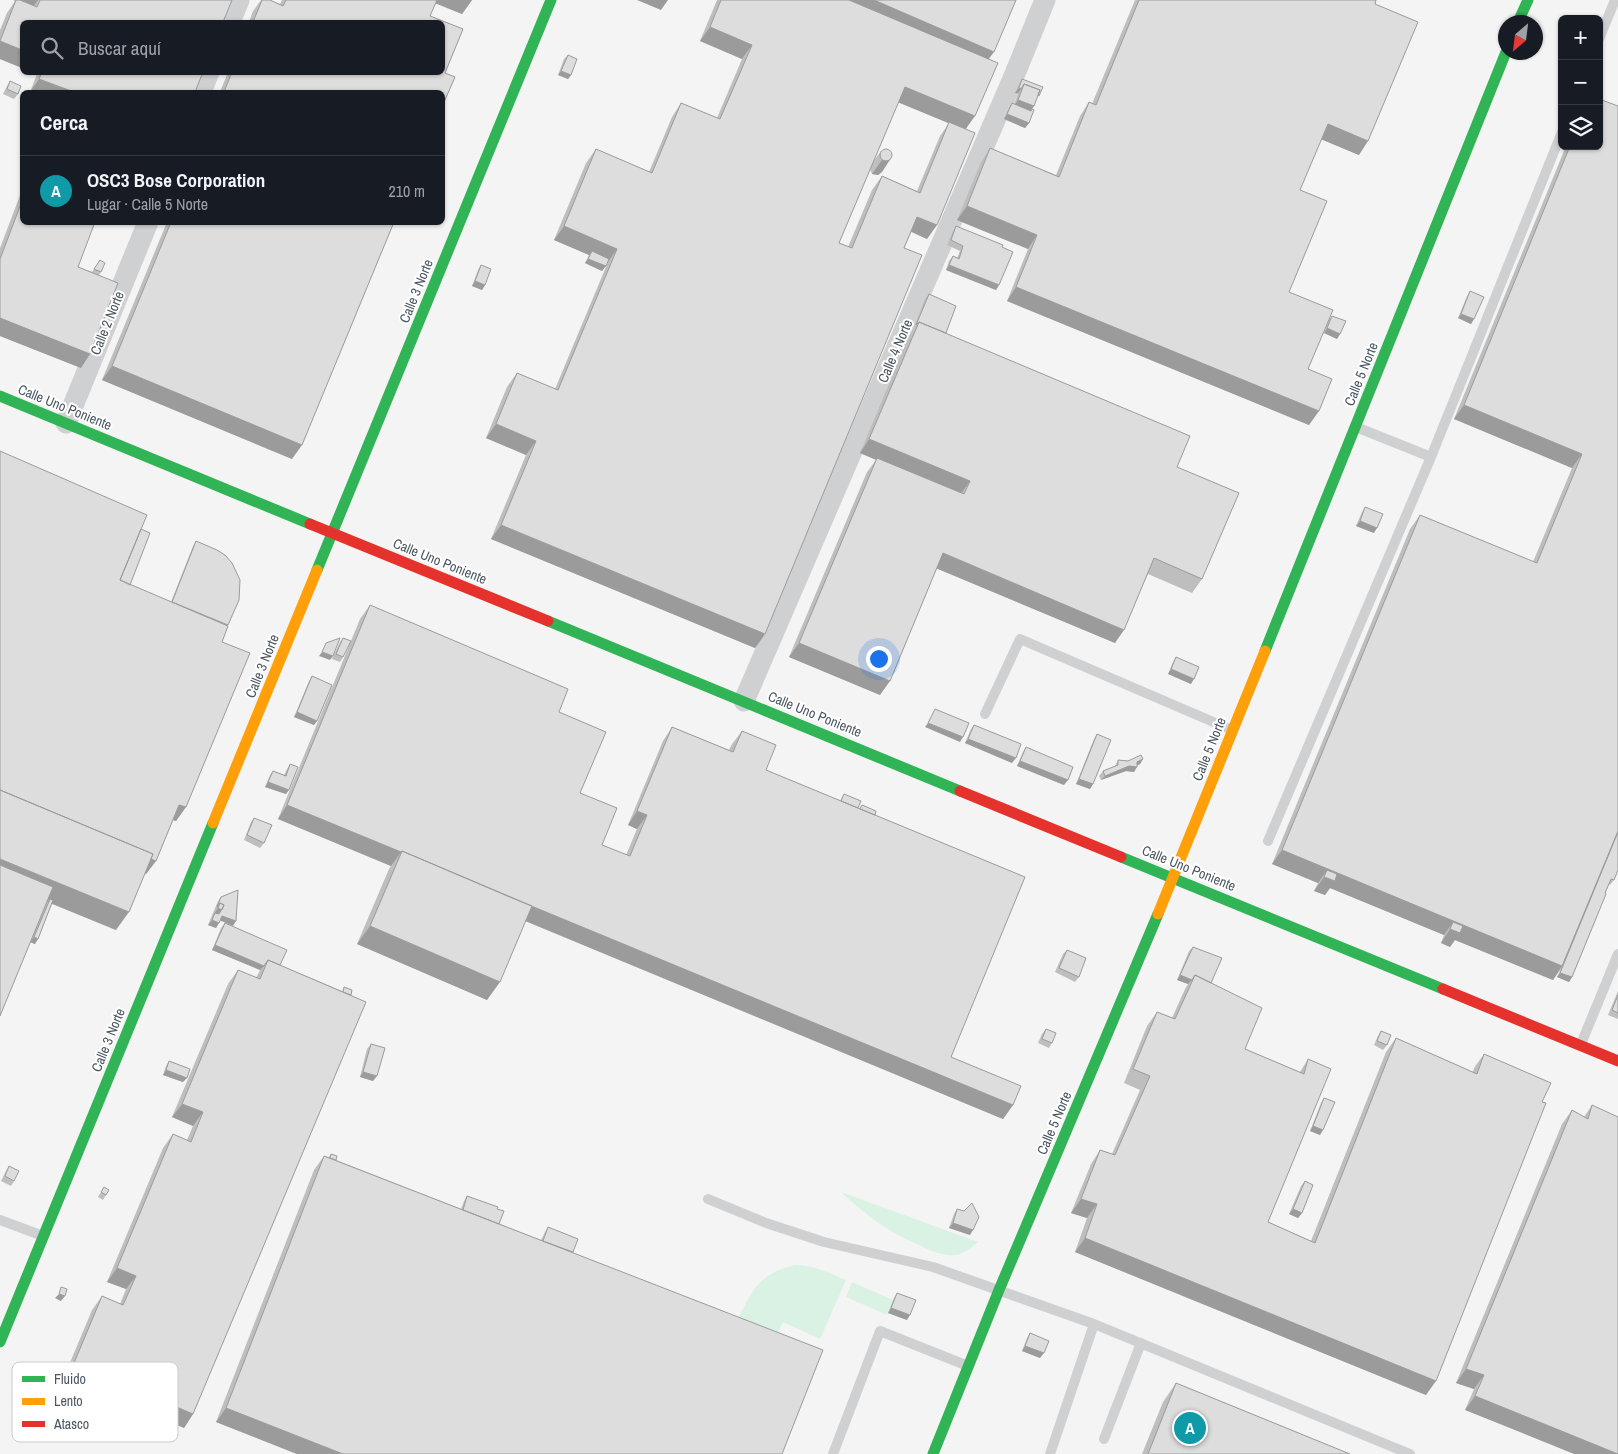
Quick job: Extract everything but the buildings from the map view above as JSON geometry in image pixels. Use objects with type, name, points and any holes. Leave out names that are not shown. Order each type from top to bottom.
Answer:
[{"type":"street","points":[[231,20],[239,0]]},
{"type":"street","name":"Calle 3 Norte","points":[[0,1342],[551,0]]},
{"type":"street","name":"Calle 4 Norte","points":[[744,701],[1012,81],[1044,0]]},
{"type":"street","points":[[1521,15],[1528,0]]},
{"type":"street","name":"Calle 5 Norte","points":[[933,1454],[999,1290],[1173,878],[1503,60]]},
{"type":"street","points":[[202,90],[208,75]]},
{"type":"street","name":"Calle 2 Norte","points":[[66,423],[147,225]]},
{"type":"street","name":"Calle Uno Poniente","points":[[0,396],[1618,1061]]},
{"type":"lane","points":[[1603,26],[1611,1]]},
{"type":"lane","points":[[1268,841],[1431,457],[1558,142]]},
{"type":"lane","points":[[1356,427],[1431,457]]},
{"type":"lane","points":[[985,714],[1020,639],[1232,731]]},
{"type":"lane","points":[[1580,1045],[1618,954]]},
{"type":"lane","points":[[708,1199],[766,1223],[824,1242],[933,1267],[1094,1324],[1410,1454]]},
{"type":"lane","points":[[0,1220],[44,1237]]},
{"type":"lane","points":[[1050,1454],[1094,1324]]},
{"type":"lane","points":[[833,1454],[880,1331],[969,1366]]},
{"type":"lane","points":[[1104,1439],[1141,1343]]},
{"type":"green space","points":[[841,1192],[978,1242],[967,1250],[955,1255],[946,1255],[933,1251],[909,1241],[888,1229],[860,1209]]},
{"type":"green space","points":[[795,1265],[815,1268],[846,1280],[820,1339],[783,1322],[773,1343],[734,1325],[751,1294],[763,1280],[771,1274]]},
{"type":"green space","points":[[852,1282],[893,1300],[887,1315],[846,1297]]},
{"type":"traffic: fast","points":[[317,570],[551,0]]},
{"type":"traffic: fast","points":[[1521,15],[1528,0]]},
{"type":"traffic: fast","points":[[1265,651],[1503,60]]},
{"type":"traffic: fast","points":[[0,396],[310,524]]},
{"type":"traffic: fast","points":[[548,621],[960,791]]},
{"type":"traffic: fast","points":[[0,1342],[213,823]]},
{"type":"traffic: fast","points":[[1121,857],[1443,989]]},
{"type":"traffic: fast","points":[[933,1454],[999,1290],[1158,914]]},
{"type":"traffic: slow","points":[[213,823],[317,570]]},
{"type":"traffic: slow","points":[[1158,914],[1265,651]]},
{"type":"traffic: jam","points":[[310,524],[548,621]]},
{"type":"traffic: jam","points":[[960,791],[1121,857]]},
{"type":"traffic: jam","points":[[1443,989],[1618,1061]]},
{"type":"place","name":"OSC3 Bose Corporation","points":[[1190,1428]]}]
